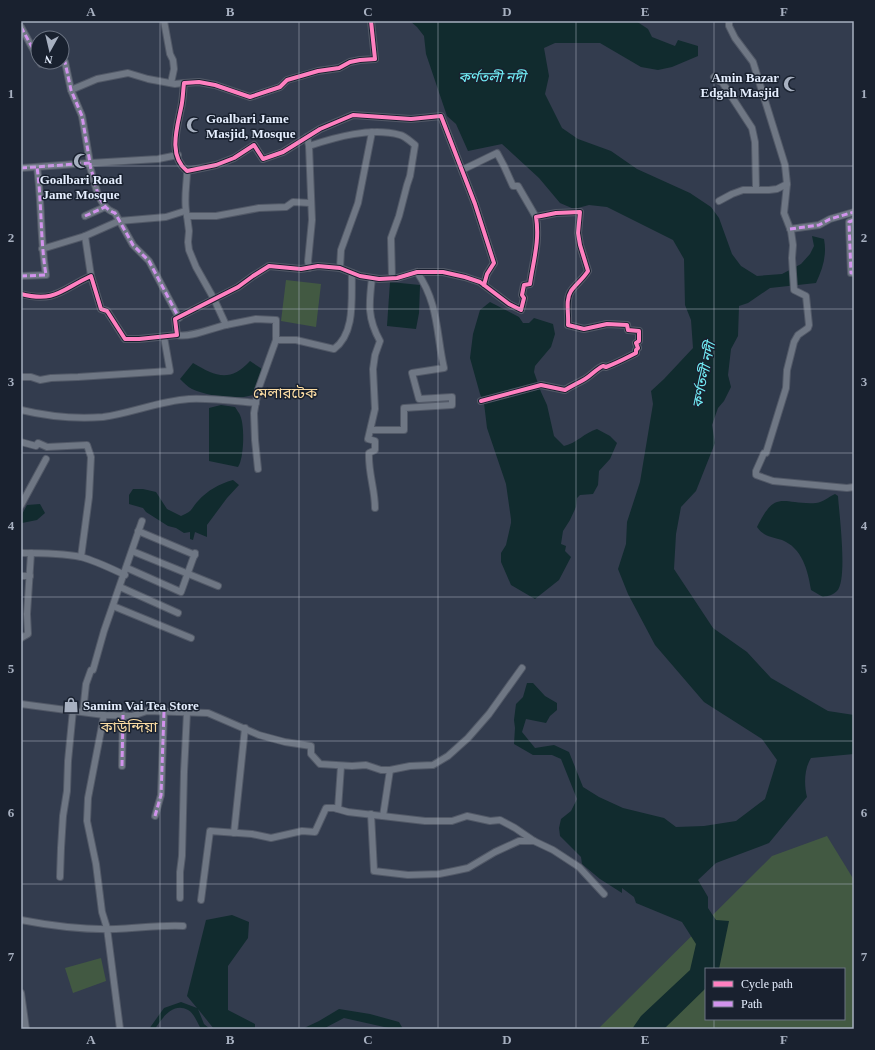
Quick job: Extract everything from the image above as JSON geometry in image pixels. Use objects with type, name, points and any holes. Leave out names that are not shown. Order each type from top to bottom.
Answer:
[{"type":"street","points":[[164,21],[170,54],[173,60],[174,69],[171,83]]},
{"type":"street","points":[[71,90],[97,79],[128,74],[171,83],[199,82],[215,85],[250,97],[280,87],[287,80],[318,71],[339,68],[350,62],[375,59],[371,21]]},
{"type":"street","points":[[729,21],[729,26],[735,38],[753,62],[785,165],[787,184],[784,213],[790,229],[793,245],[792,258],[794,290],[806,296],[810,325],[794,342],[787,370],[786,388],[766,453],[764,453],[756,471],[756,475],[773,481],[847,488],[854,487]]},
{"type":"street","points":[[21,27],[30,43]]},
{"type":"street","points":[[67,70],[71,90],[82,116],[96,191],[105,207],[115,213],[133,245],[149,261],[179,318]]},
{"type":"street","points":[[714,77],[722,82],[752,128],[755,142],[756,190]]},
{"type":"street","points":[[184,83],[181,108],[176,130],[176,148],[180,165],[187,170],[216,165],[234,158],[254,145],[263,159],[283,152],[320,129],[353,115],[411,119],[441,116],[475,204],[494,263],[487,274],[484,285]]},
{"type":"street","points":[[340,268],[341,250],[358,203],[372,132]]},
{"type":"street","points":[[309,146],[335,137],[372,132],[401,135],[415,145],[410,176],[399,216],[391,238],[392,278]]},
{"type":"street","points":[[307,137],[311,176],[310,203],[312,220],[308,261],[309,268]]},
{"type":"street","points":[[177,335],[176,319],[238,287],[252,276],[269,266],[301,269],[318,266],[340,268],[360,276],[372,278],[406,277],[417,272],[443,272],[480,282],[508,304],[521,310],[524,298],[522,295],[524,285],[530,284],[534,266],[538,229],[536,217],[518,186],[513,186],[497,153],[462,170]]},
{"type":"street","points":[[21,168],[158,159],[178,155]]},
{"type":"street","points":[[21,276],[46,275],[42,249],[41,196],[37,167]]},
{"type":"street","points":[[187,170],[184,206],[189,231],[189,250],[196,267],[214,299],[226,325]]},
{"type":"street","points":[[719,201],[742,190],[778,189],[787,184]]},
{"type":"street","points":[[42,249],[85,236],[119,221],[166,217],[186,213],[216,216],[259,208],[286,207],[293,202],[310,203]]},
{"type":"street","points":[[85,216],[105,207]]},
{"type":"street","points":[[481,401],[541,385],[565,390],[586,378],[596,369],[624,360],[625,357],[636,353],[638,348],[636,343],[639,341],[639,331],[627,329],[627,325],[608,324],[584,329],[568,325],[567,310],[570,292],[588,271],[578,233],[580,212],[556,213],[536,217]]},
{"type":"street","points":[[790,229],[819,225],[830,219],[854,212]]},
{"type":"street","points":[[854,220],[849,222],[851,273],[854,273]]},
{"type":"street","points":[[85,236],[91,276],[101,309],[107,311],[125,339],[177,335],[182,336],[256,319],[276,320],[276,340],[258,390],[254,413],[258,469]]},
{"type":"street","points":[[371,430],[404,430],[404,408],[452,405],[452,397],[419,399],[412,372],[444,368],[438,323],[425,284],[417,272]]},
{"type":"street","points":[[276,340],[296,340],[334,349],[339,345],[346,333],[350,321],[352,273]]},
{"type":"street","points":[[21,294],[33,297],[48,298],[65,291],[76,283],[91,276]]},
{"type":"street","points":[[372,278],[370,315],[374,329],[380,341],[375,355],[373,369],[375,409],[368,439],[375,441],[375,450],[369,454],[368,466],[374,486],[375,508]]},
{"type":"street","points":[[21,377],[31,377],[40,380],[51,378],[78,378],[170,371],[164,337]]},
{"type":"street","points":[[21,410],[45,416],[82,418],[103,416],[164,402],[188,399],[256,403]]},
{"type":"street","points":[[21,442],[36,446],[38,442],[47,447],[87,444],[91,457],[89,497],[81,557]]},
{"type":"street","points":[[21,505],[46,459]]},
{"type":"street","points":[[83,712],[86,684],[91,670],[93,670],[142,521]]},
{"type":"street","points":[[126,568],[181,592],[195,554],[138,531]]},
{"type":"street","points":[[132,551],[218,586]]},
{"type":"street","points":[[21,553],[56,554],[81,557],[105,565],[124,575]]},
{"type":"street","points":[[21,638],[28,634],[27,614],[31,553]]},
{"type":"street","points":[[21,576],[30,576]]},
{"type":"street","points":[[120,587],[178,613]]},
{"type":"street","points":[[113,606],[191,638]]},
{"type":"street","points":[[21,704],[122,716],[132,716],[147,711],[208,713],[259,735],[285,742],[311,746],[312,754],[320,764],[342,766],[366,765],[381,770],[390,770],[410,766],[433,765],[448,756],[468,738],[489,714],[522,668]]},
{"type":"street","points":[[60,877],[63,816],[67,791],[68,761],[73,710]]},
{"type":"street","points":[[155,816],[161,795],[164,711]]},
{"type":"street","points":[[180,898],[187,712]]},
{"type":"street","points":[[104,715],[89,790],[87,821],[96,864],[102,912],[107,928],[120,1029]]},
{"type":"street","points":[[122,716],[122,766]]},
{"type":"street","points":[[234,833],[245,728]]},
{"type":"street","points":[[338,809],[342,766]]},
{"type":"street","points":[[383,816],[390,770]]},
{"type":"street","points":[[201,900],[210,831],[271,838],[302,831],[315,832],[326,808],[425,821],[452,821],[467,816],[490,821],[500,820],[534,841],[553,850],[579,867],[604,894]]},
{"type":"street","points":[[371,814],[374,871],[408,875],[439,874],[468,868],[495,852],[519,841],[534,841]]},
{"type":"street","points":[[21,920],[56,926],[107,928],[160,925],[183,926]]},
{"type":"street","points":[[21,993],[26,1029]]},
{"type":"green space","points":[[286,280],[321,284],[316,327],[281,321]]},
{"type":"green space","points":[[827,836],[854,880],[854,1029],[598,1029],[772,856]]},
{"type":"green space","points":[[101,958],[106,981],[73,993],[65,968]]},
{"type":"water","name":"কর্ণতলী নদী","points":[[410,21],[636,21],[648,29],[652,37],[675,46],[678,40],[698,46],[698,56],[672,67],[658,70],[641,67],[600,43],[555,43],[544,48],[549,76],[545,94],[562,128],[578,139],[611,151],[637,169],[690,193],[711,207],[719,218],[732,254],[741,266],[757,276],[782,274],[801,264],[810,254],[814,246],[812,236],[824,239],[824,261],[816,283],[770,288],[748,303],[739,306],[738,336],[731,349],[728,375],[731,387],[724,401],[718,408],[712,425],[715,443],[696,491],[681,507],[676,534],[674,569],[713,628],[747,652],[771,678],[828,711],[854,715],[854,754],[811,758],[805,777],[807,797],[769,843],[716,863],[698,880],[708,897],[708,908],[716,920],[729,921],[719,968],[705,968],[705,989],[664,1029],[632,1029],[641,1016],[690,970],[696,944],[682,922],[636,903],[634,897],[622,888],[622,893],[600,879],[582,864],[581,857],[560,836],[559,828],[561,819],[571,811],[577,799],[561,759],[552,755],[533,755],[514,744],[514,720],[516,704],[523,697],[527,683],[533,683],[545,696],[557,703],[557,710],[550,716],[546,723],[526,719],[522,732],[535,748],[554,745],[569,752],[583,787],[599,797],[623,808],[664,818],[676,827],[704,826],[736,821],[765,799],[777,760],[762,739],[704,702],[655,645],[628,594],[618,569],[626,544],[627,522],[640,482],[653,404],[651,391],[693,348],[691,320],[685,305],[684,259],[673,240],[607,207],[589,205],[574,209],[560,203],[539,178],[502,144],[468,151],[456,124],[447,116],[426,54],[424,36]]},
{"type":"water","points":[[390,282],[420,285],[419,313],[416,329],[387,326]]},
{"type":"water","points":[[490,302],[519,317],[523,323],[529,323],[534,318],[553,324],[555,334],[551,347],[535,366],[534,372],[547,405],[554,436],[564,446],[573,443],[597,429],[610,436],[617,443],[610,459],[599,471],[598,485],[593,494],[580,495],[577,498],[576,507],[563,531],[561,544],[566,546],[565,551],[571,557],[559,580],[535,599],[511,585],[501,562],[501,553],[506,545],[511,523],[506,484],[487,428],[484,403],[470,358],[473,334],[480,310]]},
{"type":"water","points":[[250,361],[262,369],[255,394],[249,396],[224,397],[206,394],[190,388],[180,379],[193,363],[215,374],[229,375],[243,368]]},
{"type":"water","points":[[221,405],[235,407],[242,420],[243,449],[238,467],[209,461],[209,408]]},
{"type":"water","points":[[233,480],[239,485],[227,498],[207,525],[207,537],[195,532],[193,540],[190,539],[190,532],[184,533],[176,528],[168,526],[146,512],[143,508],[129,504],[129,495],[133,489],[143,489],[156,492],[167,509],[181,516],[190,511],[202,497],[210,491],[223,483]]},
{"type":"water","points":[[835,494],[838,496],[840,516],[842,574],[837,591],[823,597],[811,590],[803,560],[795,548],[782,540],[765,534],[757,527],[769,507],[775,503],[787,501],[816,503],[824,501]]},
{"type":"water","points":[[40,504],[45,513],[37,520],[22,523],[21,516],[27,505]]},
{"type":"water","points":[[232,915],[249,922],[248,938],[228,966],[228,1010],[255,1024],[255,1029],[214,1029],[198,1009],[204,1024],[210,1029],[201,1029],[190,1011],[183,1008],[178,1008],[168,1012],[155,1029],[149,1029],[164,1008],[181,1002],[197,1008],[187,996],[206,920]]},
{"type":"water","points":[[339,1009],[370,1014],[399,1022],[403,1029],[393,1029],[344,1018],[323,1029],[302,1029]]},
{"type":"marked path","points":[[21,27],[30,43]]},
{"type":"marked path","points":[[21,168],[90,163],[82,116],[71,90],[67,70]]},
{"type":"marked path","points":[[90,163],[100,199],[110,211],[115,213],[133,245],[149,261],[179,318]]},
{"type":"marked path","points":[[21,276],[46,275],[37,167]]},
{"type":"marked path","points":[[85,216],[105,207]]},
{"type":"marked path","points":[[790,229],[819,225],[830,219],[854,212]]},
{"type":"marked path","points":[[854,220],[849,222],[851,273],[854,273]]},
{"type":"marked path","points":[[155,816],[161,795],[164,711]]},
{"type":"marked path","points":[[122,766],[123,715]]},
{"type":"cycle path","points":[[371,21],[375,59],[350,62],[339,68],[318,71],[287,80],[280,87],[250,97],[215,85],[199,82],[184,83],[175,141],[177,158],[187,171],[216,165],[234,158],[254,145],[263,159],[283,152],[320,129],[353,115],[411,119],[441,116],[475,204],[494,263],[487,274],[484,285]]},
{"type":"cycle path","points":[[21,294],[43,297],[51,296],[91,276],[101,309],[107,311],[125,339],[177,335],[175,319],[238,287],[269,266],[301,269],[318,266],[340,268],[360,276],[379,279],[397,278],[417,272],[443,272],[480,282],[509,304],[521,310],[524,298],[522,295],[524,285],[530,284],[536,251],[536,217],[556,213],[580,212],[578,233],[588,271],[573,288],[569,295],[568,325],[584,329],[607,324],[627,325],[628,330],[639,331],[639,341],[636,343],[638,348],[636,353],[606,367],[601,367],[565,390],[541,385],[481,401]]},
{"type":"place","name":"Amin Bazar Edgah Masjid","points":[[791,84]]},
{"type":"place","name":"Goalbari Jame Masjid, Mosque","points":[[194,125]]},
{"type":"place","name":"Goalbari Road Jame Mosque","points":[[81,161]]},
{"type":"place","name":"Samim Vai Tea Store","points":[[71,705]]},
{"type":"district","name":"মেলারটেক","points":[[285,393]]},
{"type":"district","name":"কাউন্দিয়া","points":[[129,727]]}]
